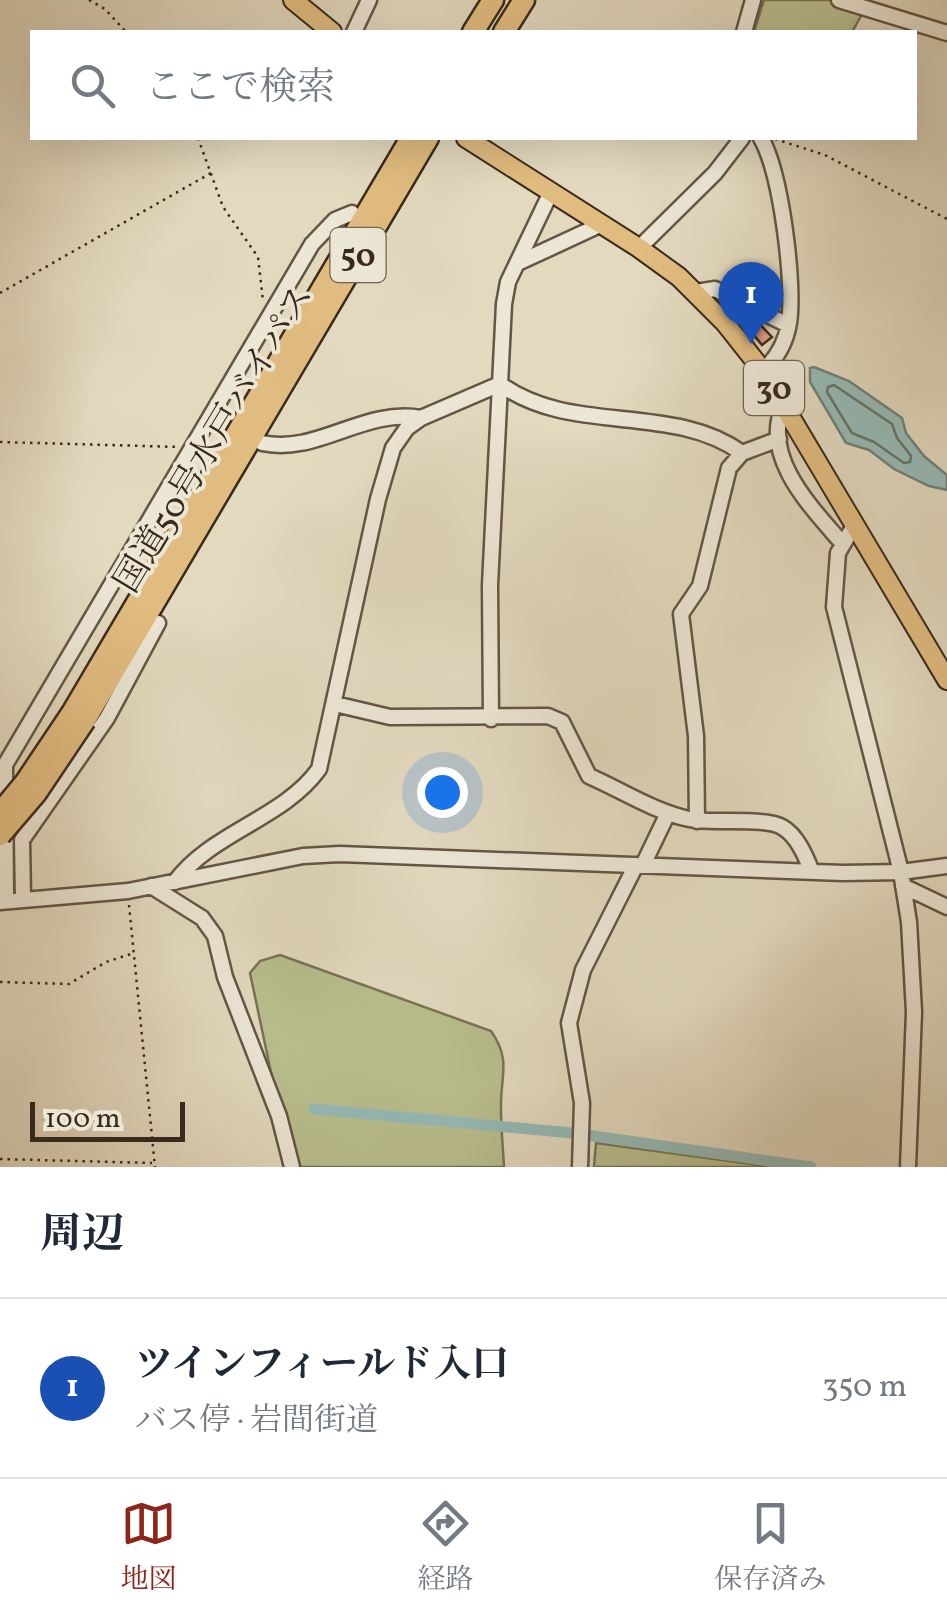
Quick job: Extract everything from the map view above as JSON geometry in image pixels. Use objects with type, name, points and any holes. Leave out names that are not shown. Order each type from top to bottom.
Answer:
[{"type":"highway","points":[[462,30],[480,0]]},
{"type":"highway","points":[[474,30],[492,0]]},
{"type":"highway","points":[[491,30],[510,0]]},
{"type":"highway","points":[[505,30],[524,0]]},
{"type":"highway","points":[[119,645],[142,570],[398,140]]},
{"type":"highway","name":"国道50号水戸バイパス","points":[[78,717],[283,368],[410,140]]},
{"type":"highway","name":"国道50号水戸バイパス","points":[[283,368],[427,140]]},
{"type":"highway","points":[[119,645],[158,623],[441,140]]},
{"type":"highway","name":"50","points":[[0,813],[78,717]]},
{"type":"highway","name":"50","points":[[0,836],[36,793],[78,717]]},
{"type":"main road","points":[[294,0],[330,30]]},
{"type":"main road","name":"30","points":[[469,140],[640,248],[696,292],[764,371],[947,680]]},
{"type":"street","points":[[355,30],[369,0]]},
{"type":"street","points":[[745,30],[753,0]]},
{"type":"street","points":[[839,0],[947,33]]},
{"type":"street","points":[[640,248],[715,173],[740,140]]},
{"type":"street","points":[[763,141],[784,232],[791,298],[788,326],[779,351],[764,371]]},
{"type":"street","points":[[490,719],[490,584],[504,304],[508,282],[551,192]]},
{"type":"street","points":[[352,213],[335,220],[312,244],[5,765],[3,900],[128,891],[304,856],[340,854],[902,879],[947,866]]},
{"type":"street","points":[[520,262],[602,224]]},
{"type":"street","points":[[696,292],[715,289],[788,326]]},
{"type":"street","points":[[175,882],[184,869],[228,836],[296,795],[319,770],[386,467],[399,438],[421,418],[500,384]]},
{"type":"street","points":[[500,384],[547,408],[678,428],[714,438],[742,453]]},
{"type":"street","points":[[784,405],[778,423],[779,439],[794,484],[842,542]]},
{"type":"street","points":[[262,444],[278,447],[325,437],[386,416],[421,418]]},
{"type":"street","points":[[697,821],[696,736],[680,614],[700,586],[729,468],[742,453],[779,439]]},
{"type":"street","points":[[854,524],[842,542],[834,588],[838,626],[902,879],[910,937],[914,998],[908,1167]]},
{"type":"street","points":[[24,898],[22,840],[107,718],[158,623]]},
{"type":"street","points":[[336,704],[390,718],[548,716],[562,722],[588,776],[668,813],[697,821],[783,827],[805,855],[812,872]]},
{"type":"street","points":[[580,1167],[582,1102],[569,1023],[583,970],[668,813]]},
{"type":"street","points":[[902,879],[947,907]]},
{"type":"street","points":[[151,886],[202,918],[215,936],[225,977],[280,1116],[292,1167]]},
{"type":"path","points":[[89,0],[105,9],[124,30]]},
{"type":"path","points":[[199,140],[223,206],[258,257],[268,318]]},
{"type":"path","points":[[783,140],[825,155],[947,219]]},
{"type":"path","points":[[0,293],[211,172]]},
{"type":"path","points":[[0,442],[192,449]]},
{"type":"path","points":[[0,1159],[154,1165],[128,891]]},
{"type":"path","points":[[0,982],[69,984],[106,962],[134,953]]},
{"type":"green space","points":[[764,0],[870,0],[853,30],[755,30]]},
{"type":"green space","points":[[280,955],[491,1031],[504,1069],[504,1167],[291,1167],[250,973],[260,961]]},
{"type":"green space","points":[[596,1143],[774,1167],[594,1167]]},
{"type":"water","points":[[810,368],[849,381],[902,418],[906,433],[924,456],[947,475],[947,490],[929,486],[894,469],[869,450],[846,443],[810,382]]},
{"type":"building","points":[[753,317],[772,337],[762,345],[745,324]]},
{"type":"waterway","points":[[314,1109],[572,1133]]},
{"type":"waterway","points":[[586,1135],[811,1167]]},
{"type":"place","name":"ツインフィールド入口","points":[[751,344]]}]
